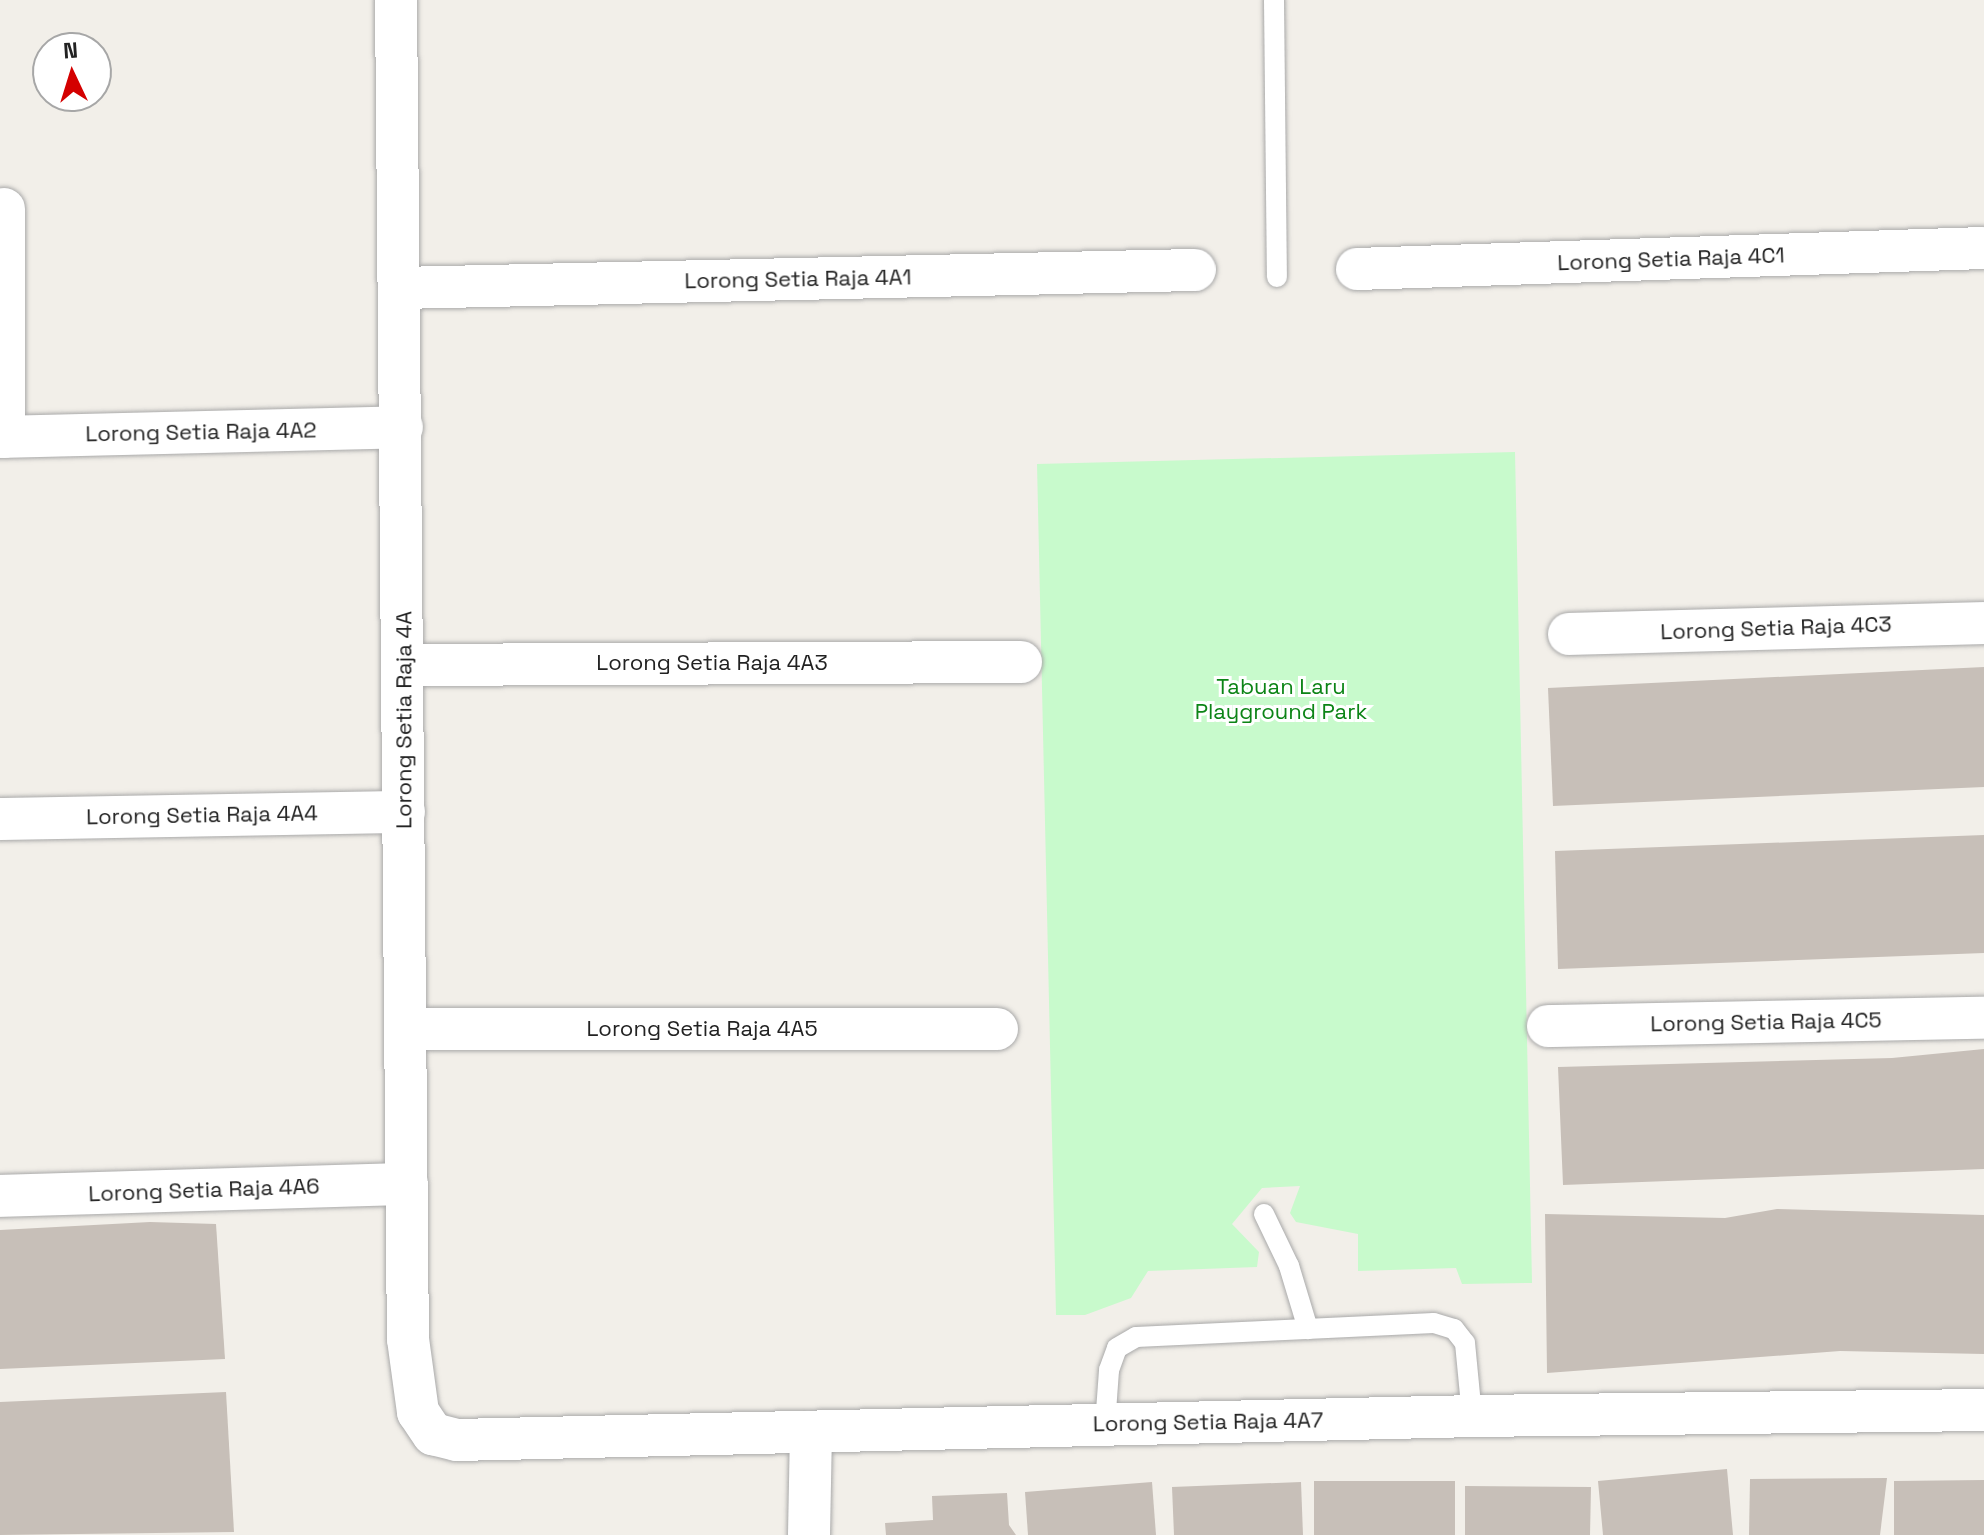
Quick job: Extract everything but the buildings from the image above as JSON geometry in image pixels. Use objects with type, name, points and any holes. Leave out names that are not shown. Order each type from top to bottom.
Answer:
[{"type":"street","name":"Lorong Setia Raja 4A","points":[[396,0],[408,1339],[418,1412],[433,1434]]},
{"type":"street","points":[[2,437],[4,209]]},
{"type":"street","name":"Lorong Setia Raja 4C1","points":[[1357,269],[1984,248]]},
{"type":"street","name":"Lorong Setia Raja 4A1","points":[[400,288],[1195,270]]},
{"type":"street","name":"Lorong Setia Raja 4A2","points":[[2,437],[402,427]]},
{"type":"street","name":"Lorong Setia Raja 4C3","points":[[1569,634],[1984,623]]},
{"type":"street","name":"Lorong Setia Raja 4A3","points":[[403,665],[1021,662]]},
{"type":"street","name":"Lorong Setia Raja 4A4","points":[[0,819],[404,812]]},
{"type":"street","name":"Lorong Setia Raja 4C5","points":[[1548,1026],[1984,1018]]},
{"type":"street","name":"Lorong Setia Raja 4A5","points":[[406,1029],[997,1029]]},
{"type":"street","name":"Lorong Setia Raja 4A6","points":[[0,1196],[407,1184]]},
{"type":"street","name":"Lorong Setia Raja 4A7","points":[[433,1434],[457,1440],[1472,1416],[1984,1410]]},
{"type":"street","points":[[809,1535],[811,1432]]},
{"type":"lane","points":[[1274,0],[1277,277]]},
{"type":"lane","points":[[1264,1214],[1289,1266],[1308,1329]]},
{"type":"lane","points":[[1105,1425],[1109,1370],[1117,1348],[1136,1337],[1434,1323],[1454,1329],[1465,1343],[1472,1416]]},
{"type":"green space","name":"Tabuan Laru Playground Park","points":[[1515,452],[1532,1283],[1462,1284],[1456,1268],[1358,1271],[1358,1234],[1296,1222],[1290,1213],[1300,1186],[1262,1188],[1232,1224],[1259,1252],[1257,1267],[1148,1271],[1131,1298],[1085,1315],[1056,1315],[1037,464]]}]
